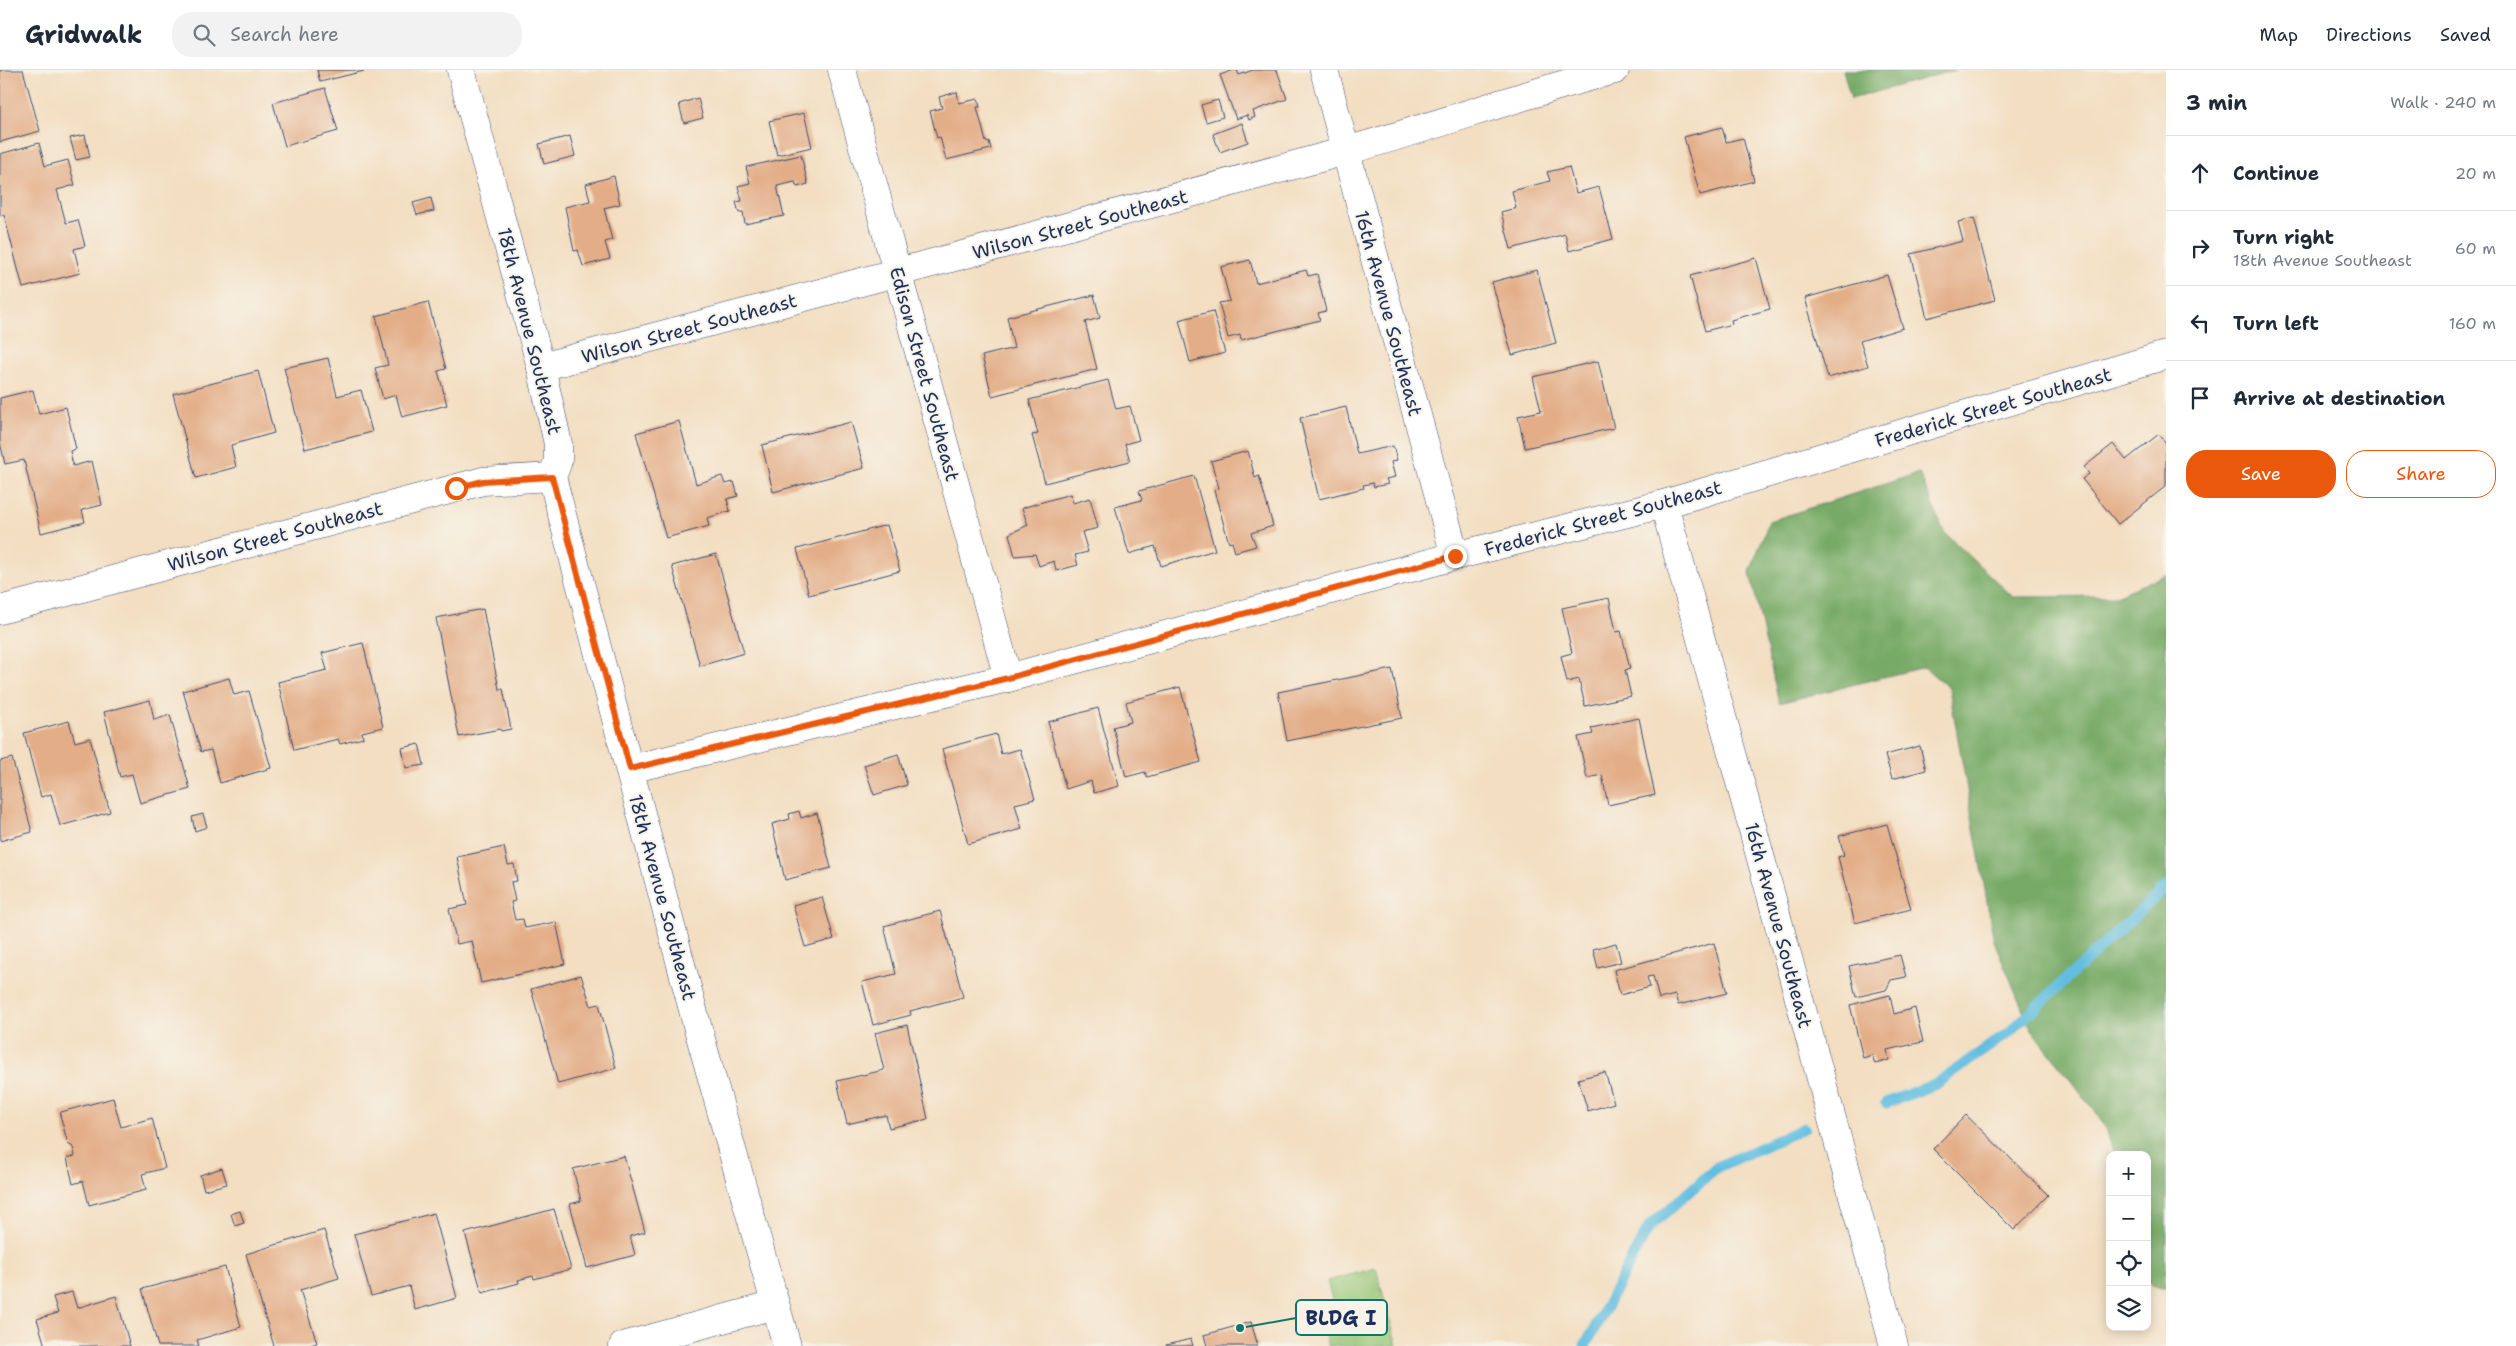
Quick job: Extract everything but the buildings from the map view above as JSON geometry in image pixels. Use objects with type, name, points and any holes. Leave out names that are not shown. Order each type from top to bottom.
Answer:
[{"type":"street","name":"18th Avenue Southeast","points":[[461,70],[541,367],[558,444],[558,460],[552,477],[697,1025],[787,1346]]},
{"type":"street","name":"Edison Street Southeast","points":[[842,70],[1008,678]]},
{"type":"street","name":"16th Avenue Southeast","points":[[1324,70],[1455,556]]},
{"type":"street","name":"Wilson Street Southeast","points":[[541,367],[898,274],[1346,151],[1540,90],[1615,70]]},
{"type":"street","name":"Frederick Street Southeast","points":[[630,769],[1008,678],[1455,556],[1664,504],[2166,355]]},
{"type":"street","name":"Wilson Street Southeast","points":[[0,610],[474,483],[552,477]]},
{"type":"street","name":"16th Avenue Southeast","points":[[1664,504],[1894,1346]]},
{"type":"street","points":[[623,1346],[775,1305]]},
{"type":"green space","points":[[1843,70],[1955,70],[1851,99]]},
{"type":"green space","points":[[1919,473],[1944,532],[2013,597],[2115,596],[2166,575],[2166,1289],[2151,1285],[2151,1151],[2113,1151],[2105,1125],[2031,1029],[1994,941],[1949,688],[1924,667],[1779,703],[1750,572],[1769,521]]},
{"type":"green space","points":[[1376,1268],[1397,1346],[1328,1346],[1320,1317],[1336,1313],[1327,1281]]},
{"type":"waterway","points":[[1886,1103],[1936,1084],[2008,1033],[2166,887]]},
{"type":"waterway","points":[[1585,1346],[1649,1227],[1717,1167],[1804,1128]]},
{"type":"place","name":"BLDG I","points":[[1240,1328]]},
{"type":"route","points":[[456,488],[483,481],[552,477],[630,769],[1008,678],[1123,645],[1455,556]]}]
